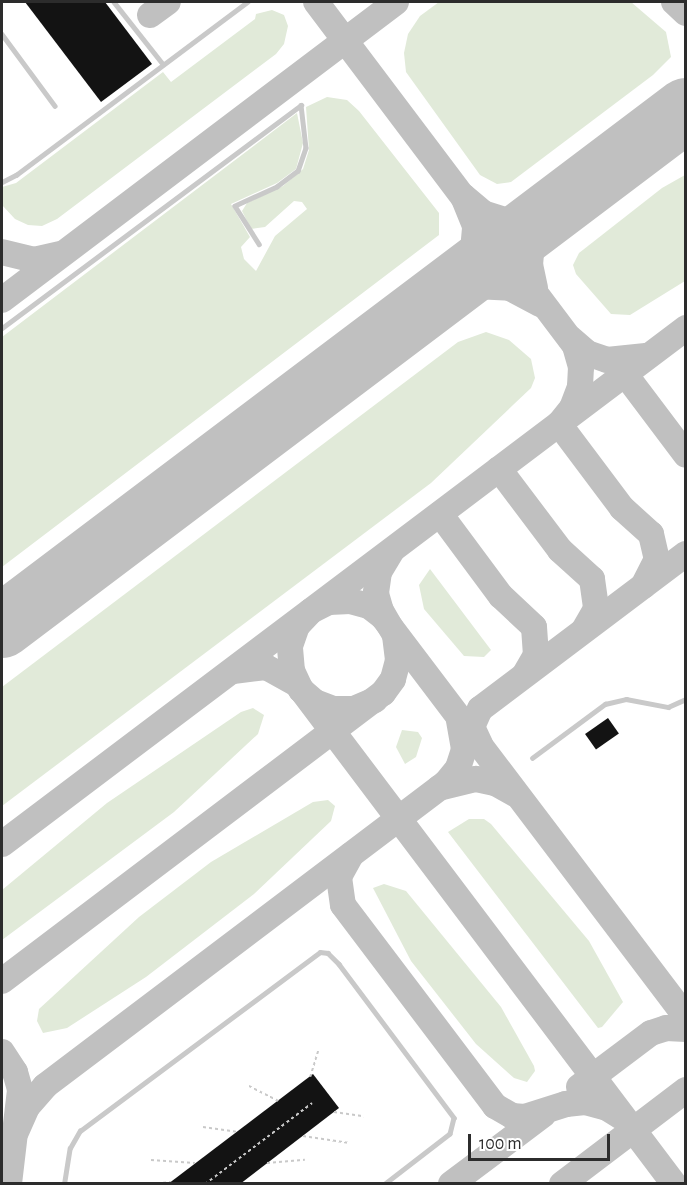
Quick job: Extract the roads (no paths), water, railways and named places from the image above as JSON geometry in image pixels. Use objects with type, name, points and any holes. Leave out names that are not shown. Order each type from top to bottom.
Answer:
[{"type":"lane","points":[[114,2],[163,64]]},
{"type":"lane","points":[[2,182],[16,175],[247,2]]},
{"type":"lane","points":[[2,34],[55,106]]},
{"type":"lane","points":[[2,328],[300,105],[306,148],[298,171],[277,187],[235,206],[259,244]]},
{"type":"lane","points":[[532,758],[604,704],[626,699],[668,707],[686,699]]},
{"type":"lane","points":[[64,1184],[70,1148],[80,1131],[311,955],[323,952],[339,964],[455,1120],[450,1134],[385,1184]]}]
